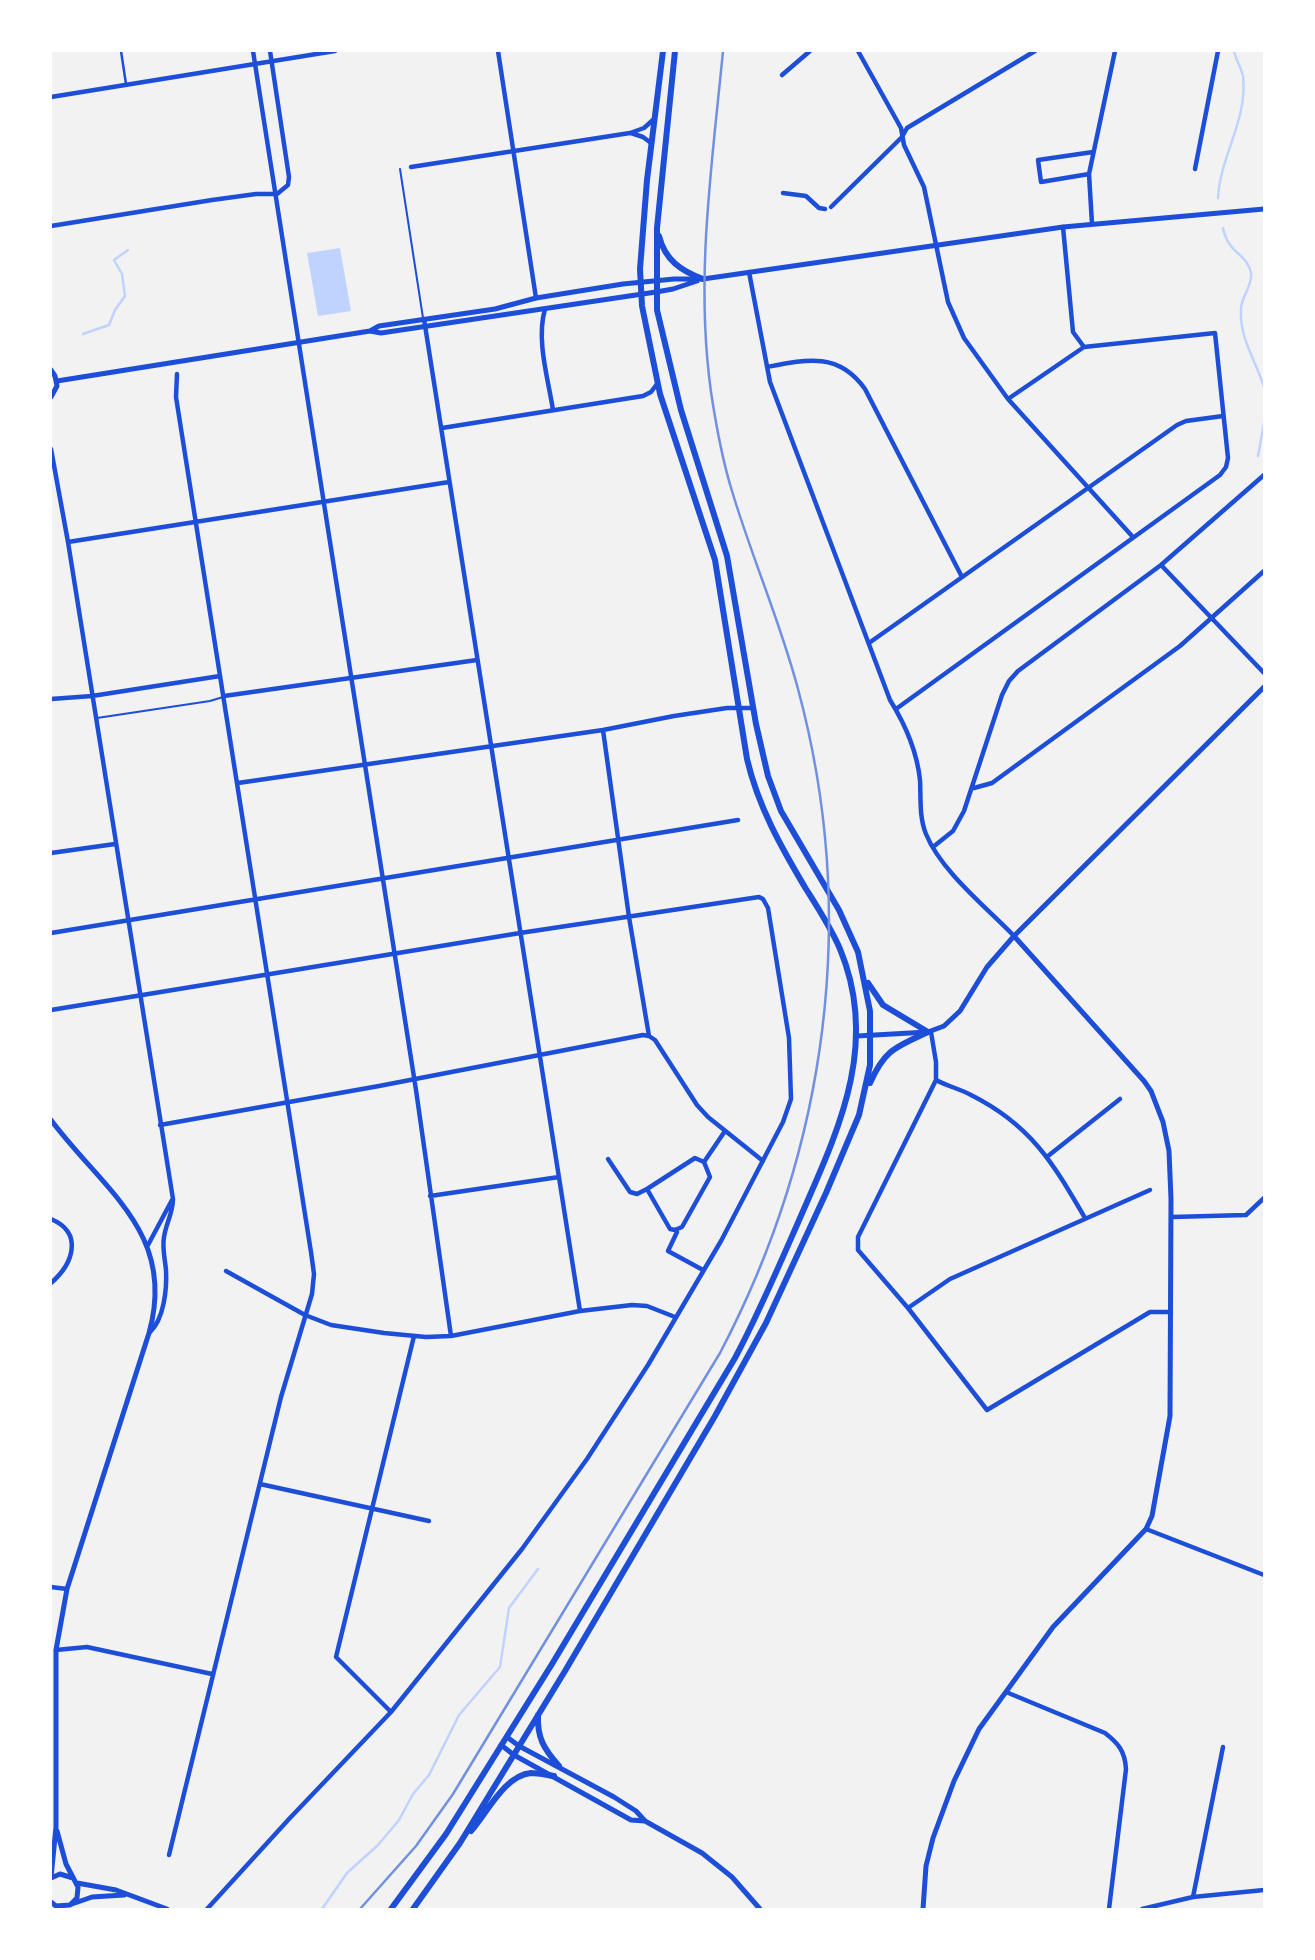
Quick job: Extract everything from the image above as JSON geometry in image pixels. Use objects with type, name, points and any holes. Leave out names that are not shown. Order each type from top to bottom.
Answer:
[{"type":"main road","points":[[391,1909],[446,1834],[706,1409],[756,1318],[837,1133],[850,1090],[857,1036],[851,985],[841,951],[763,811],[749,770],[715,560],[658,383],[640,294],[654,119],[663,51]]},
{"type":"main road","points":[[413,1909],[460,1843],[514,1755],[715,1416],[766,1323],[859,1115],[870,1065],[872,1035],[865,978],[848,928],[773,794],[753,708],[726,556],[668,364],[657,310],[657,228],[675,51]]},
{"type":"main road","points":[[657,228],[663,249],[672,261],[682,270],[703,279]]},
{"type":"main road","points":[[865,978],[883,1005],[929,1032]]},
{"type":"main road","points":[[866,1092],[883,1058],[895,1048],[929,1032]]},
{"type":"main road","points":[[538,1715],[537,1732],[540,1741],[559,1766]]},
{"type":"main road","points":[[460,1843],[485,1816],[508,1783],[530,1773],[554,1776]]},
{"type":"street","points":[[121,51],[126,84]]},
{"type":"street","points":[[253,51],[415,1079],[451,1336]]},
{"type":"street","points":[[51,226],[223,198],[277,194],[288,185],[289,177],[270,51]]},
{"type":"street","points":[[51,97],[335,51]]},
{"type":"street","points":[[498,51],[536,298]]},
{"type":"street","points":[[782,75],[810,51]]},
{"type":"street","points":[[858,51],[901,128],[924,187],[948,302],[959,329],[1008,399],[1132,537]]},
{"type":"street","points":[[783,193],[806,196],[819,208],[828,208],[907,128],[1035,51]]},
{"type":"street","points":[[1092,224],[1089,174],[1115,51]]},
{"type":"street","points":[[1195,169],[1218,51]]},
{"type":"street","points":[[411,167],[631,133],[644,128],[654,119]]},
{"type":"street","points":[[631,133],[652,143]]},
{"type":"street","points":[[1089,174],[1041,182],[1038,160],[1093,152]]},
{"type":"street","points":[[57,381],[370,331],[381,333],[536,298],[640,282],[703,279],[1063,227],[1264,209]]},
{"type":"street","points":[[1063,227],[1073,332],[1084,347]]},
{"type":"street","points":[[750,272],[770,382],[890,700],[912,746],[919,778],[924,830],[950,870],[1127,1060],[1151,1091],[1160,1112],[1169,1151],[1172,1217],[1170,1416],[1152,1516],[1146,1530],[1053,1627],[979,1729],[950,1791],[926,1866],[923,1909]]},
{"type":"street","points":[[424,322],[656,292],[703,279]]},
{"type":"street","points":[[545,308],[541,321],[542,345],[553,410]]},
{"type":"street","points":[[424,322],[580,1311]]},
{"type":"street","points":[[896,709],[1220,475],[1226,467],[1228,458],[1215,333],[1084,347],[1008,399]]},
{"type":"street","points":[[767,367],[826,361],[851,372],[865,389],[962,577]]},
{"type":"street","points":[[51,370],[57,381],[51,397]]},
{"type":"street","points":[[169,1855],[281,1396],[312,1294],[314,1274],[176,397],[177,374]]},
{"type":"street","points":[[442,428],[648,394],[658,383]]},
{"type":"street","points":[[869,643],[1177,425],[1186,421],[1223,416]]},
{"type":"street","points":[[51,449],[173,1199],[173,1211],[164,1240],[166,1273],[163,1304],[156,1326],[149,1333]]},
{"type":"street","points":[[933,847],[957,826],[974,788],[1002,695],[1009,681],[1018,671],[1161,565],[1264,475]]},
{"type":"street","points":[[68,542],[449,482]]},
{"type":"street","points":[[1161,565],[1264,673]]},
{"type":"street","points":[[974,788],[992,783],[1180,646],[1264,571]]},
{"type":"street","points":[[224,696],[477,660]]},
{"type":"street","points":[[51,699],[92,696],[220,676]]},
{"type":"street","points":[[857,1036],[929,1032],[952,1020],[987,967],[1014,936],[1264,687]]},
{"type":"street","points":[[238,783],[603,730],[727,708],[753,708]]},
{"type":"street","points":[[603,730],[649,1036]]},
{"type":"street","points":[[51,933],[738,820]]},
{"type":"street","points":[[51,853],[115,844]]},
{"type":"street","points":[[51,1010],[520,933],[759,897],[768,908],[789,1038],[792,1089],[788,1110],[763,1161],[703,1270],[648,1366],[587,1459],[529,1540],[391,1712],[208,1909]]},
{"type":"street","points":[[929,1032],[936,1062],[936,1080],[857,1243],[858,1250],[908,1308],[986,1410],[1150,1312],[1171,1312]]},
{"type":"street","points":[[160,1125],[643,1035],[655,1040],[697,1105],[763,1161]]},
{"type":"street","points":[[936,1080],[987,1105],[1025,1132],[1048,1156],[1085,1219]]},
{"type":"street","points":[[1048,1156],[1120,1099]]},
{"type":"street","points":[[51,1120],[133,1217],[148,1245],[156,1287],[149,1333],[67,1589],[56,1650],[56,1827],[51,1878],[60,1874],[84,1885],[116,1890],[166,1909]]},
{"type":"street","points":[[704,1162],[725,1131]]},
{"type":"street","points":[[608,1159],[630,1192],[637,1194],[695,1158],[704,1162],[710,1177],[682,1227],[676,1230],[670,1229],[647,1189]]},
{"type":"street","points":[[430,1196],[559,1177]]},
{"type":"street","points":[[908,1308],[950,1279],[1150,1190]]},
{"type":"street","points":[[1172,1217],[1246,1215],[1264,1198]]},
{"type":"street","points":[[148,1245],[173,1199]]},
{"type":"street","points":[[51,1219],[65,1228],[71,1236],[72,1244],[71,1253],[51,1283]]},
{"type":"street","points":[[676,1230],[668,1251],[703,1270]]},
{"type":"street","points":[[226,1271],[305,1315],[331,1325],[414,1336],[451,1336],[580,1311],[632,1305],[647,1306],[676,1317]]},
{"type":"street","points":[[391,1712],[336,1657],[414,1336]]},
{"type":"street","points":[[260,1484],[429,1521]]},
{"type":"street","points":[[1146,1530],[1264,1574]]},
{"type":"street","points":[[51,1587],[67,1589]]},
{"type":"street","points":[[56,1650],[87,1647],[212,1674]]},
{"type":"street","points":[[1005,1692],[1105,1733],[1117,1742],[1125,1755],[1126,1769],[1109,1909]]},
{"type":"street","points":[[507,1737],[614,1797],[636,1811],[645,1821],[711,1860],[733,1877],[760,1909]]},
{"type":"street","points":[[501,1745],[514,1755],[631,1820],[645,1821]]},
{"type":"street","points":[[1193,1897],[1223,1747]]},
{"type":"street","points":[[56,1827],[75,1881],[77,1898],[70,1905]]},
{"type":"street","points":[[1142,1909],[1193,1897],[1264,1890]]},
{"type":"street","points":[[54,1906],[127,1895]]},
{"type":"lane","points":[[400,169],[424,322]]},
{"type":"lane","points":[[95,718],[210,701],[224,696]]},
{"type":"water","points":[[340,248],[351,311],[318,316],[307,253]]},
{"type":"waterway","points":[[1218,198],[1223,167],[1238,123],[1243,92],[1243,76],[1234,51]]},
{"type":"waterway","points":[[1223,228],[1225,237],[1246,261],[1251,273],[1242,304],[1241,320],[1245,340],[1264,387]]},
{"type":"waterway","points":[[83,334],[109,325],[125,296],[122,274],[114,260],[128,250]]},
{"type":"waterway","points":[[1258,456],[1264,423]]},
{"type":"waterway","points":[[322,1909],[347,1873],[378,1845],[399,1820],[413,1794],[429,1775],[459,1715],[500,1667],[509,1608],[538,1569]]},
{"type":"railway","points":[[360,1909],[416,1846],[453,1794],[720,1353],[757,1275],[786,1194],[808,1112],[822,1028],[829,944],[827,859],[817,774],[791,664],[725,467],[706,349],[707,222],[723,51]]}]
